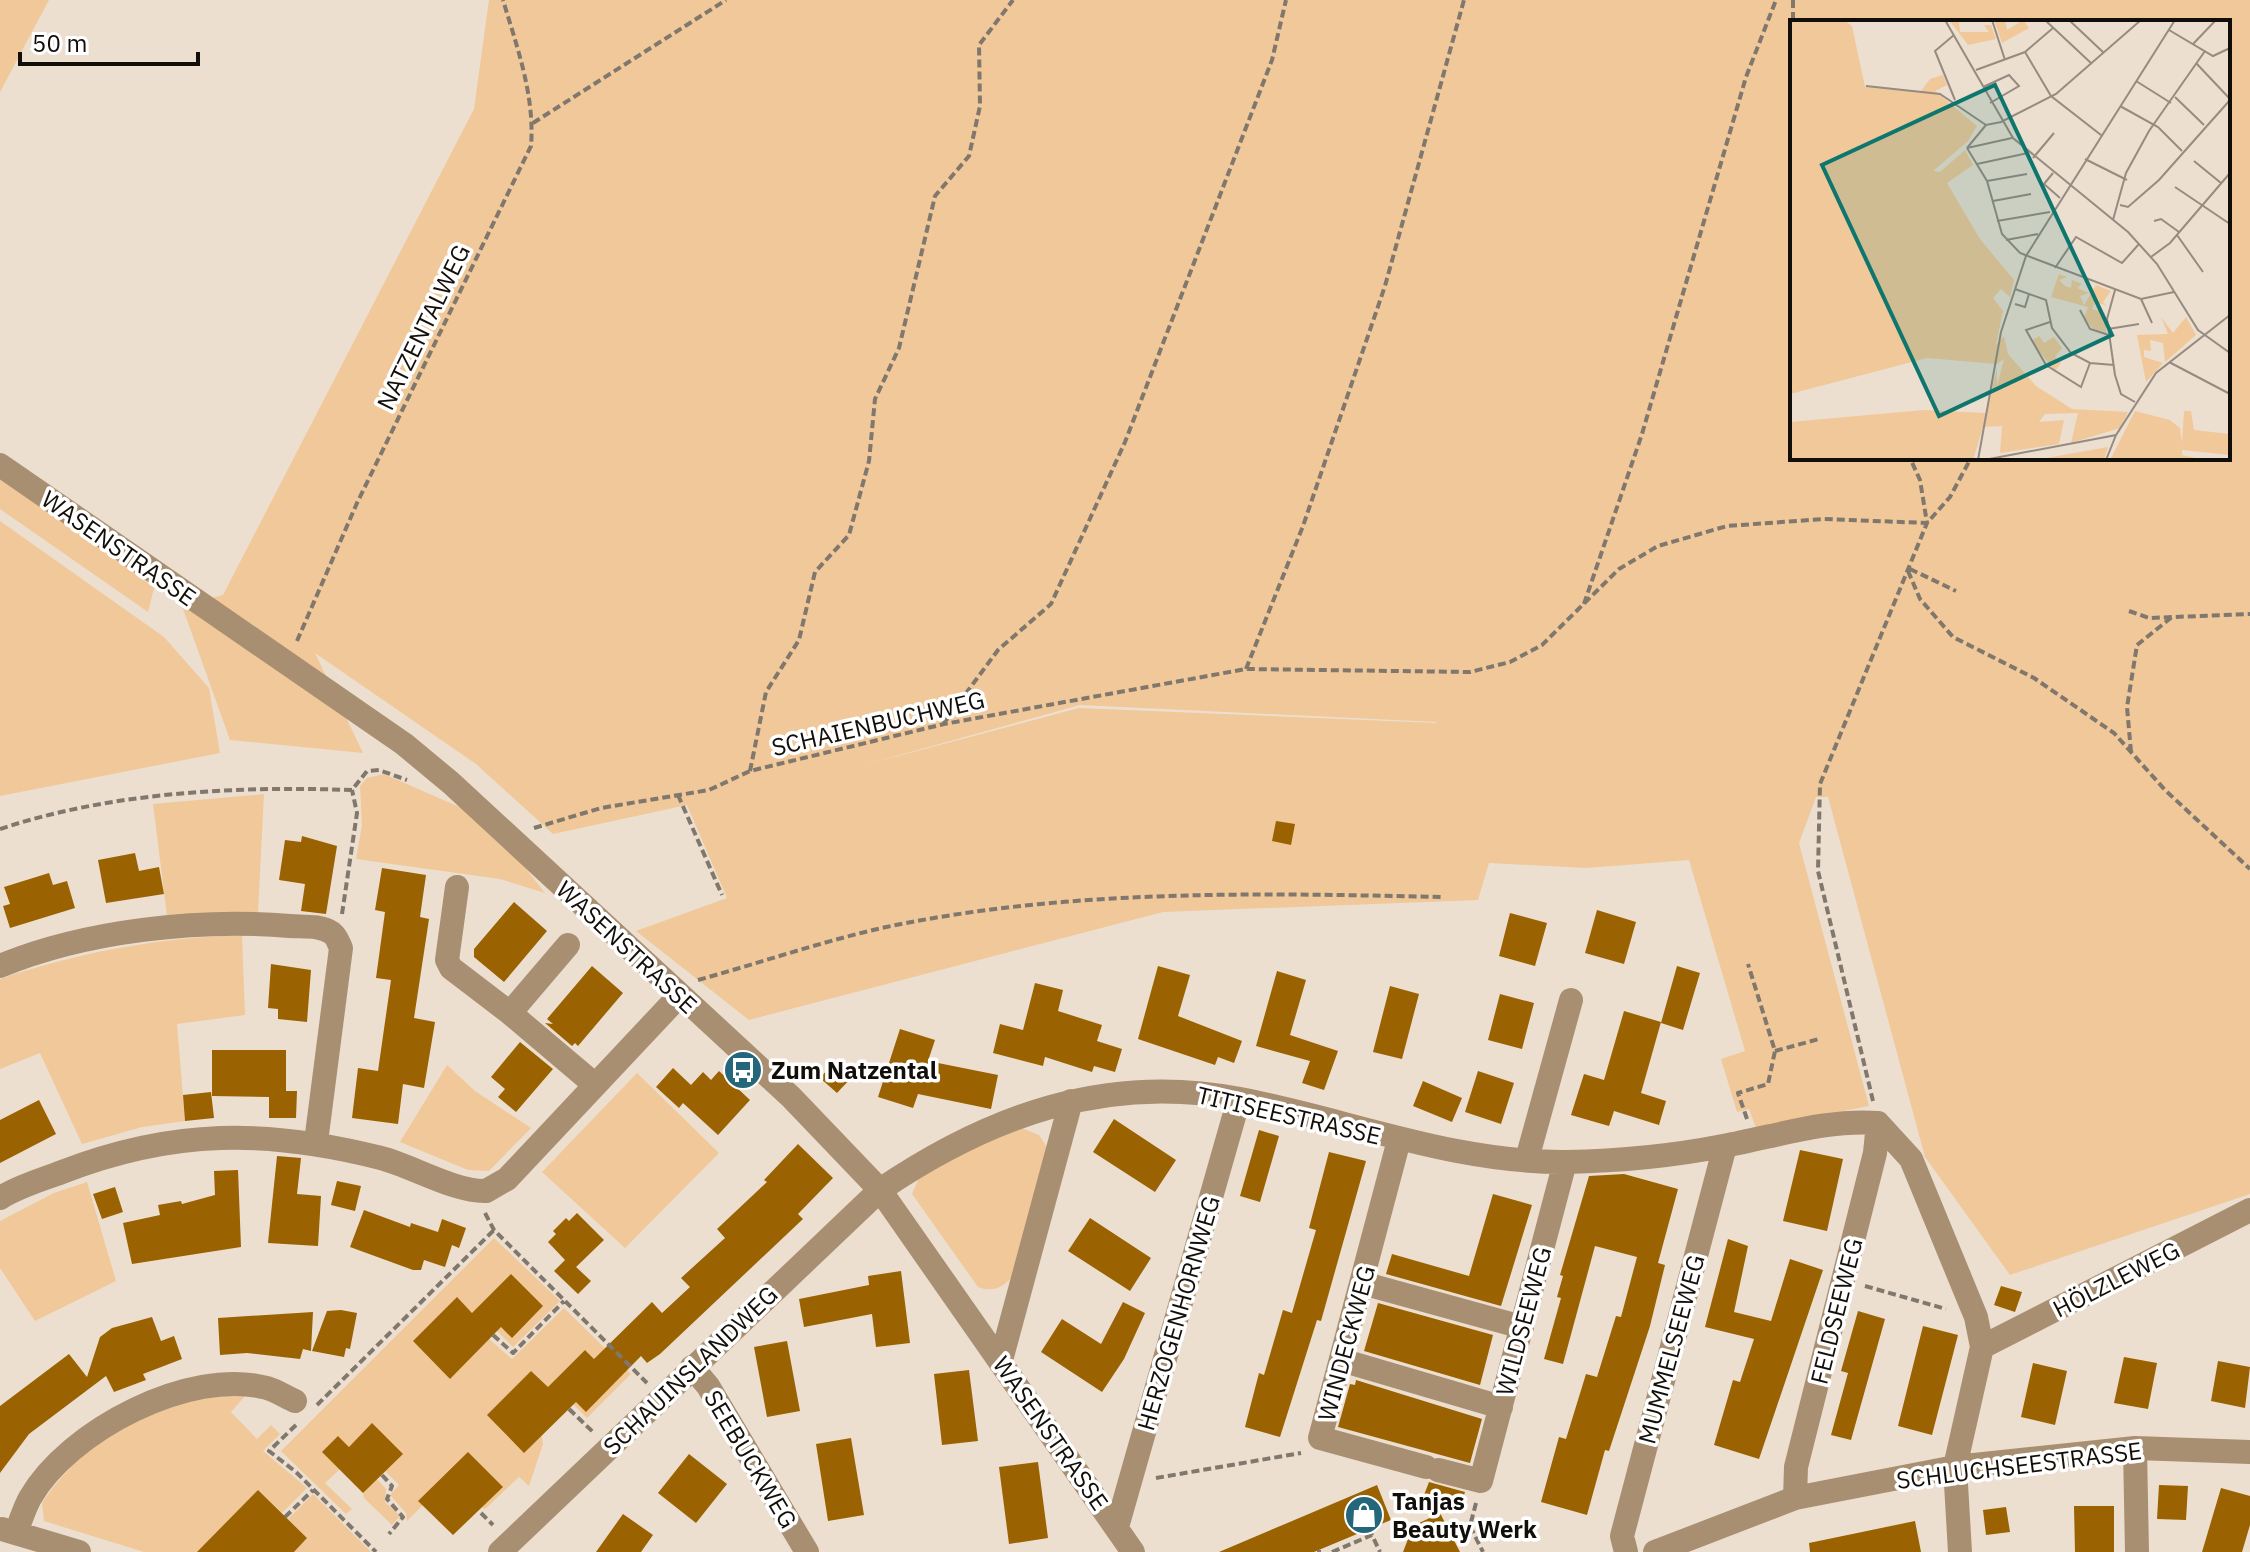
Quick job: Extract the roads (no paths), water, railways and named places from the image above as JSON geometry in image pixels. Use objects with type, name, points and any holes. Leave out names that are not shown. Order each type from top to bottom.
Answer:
[{"type":"street","name":"WASENSTRASSE","points":[[0,465],[194,601],[290,662],[404,744],[682,989],[811,1116],[880,1190],[1133,1552]]},
{"type":"street","points":[[457,887],[447,960],[451,968],[594,1084]]},
{"type":"street","points":[[0,966],[96,939],[172,927],[266,924],[321,928],[335,935],[341,948],[316,1142]]},
{"type":"street","points":[[510,1013],[568,945]]},
{"type":"street","points":[[0,1198],[97,1158],[196,1138],[259,1136],[316,1142],[401,1163],[462,1186],[486,1191],[507,1179],[682,989]]},
{"type":"street","points":[[1527,1159],[1571,1000]]},
{"type":"street","name":"TITISEESTRASSE","points":[[880,1190],[971,1134],[1071,1101],[1123,1093],[1182,1092],[1239,1099],[1399,1140],[1476,1154],[1565,1162],[1679,1154],[1806,1128],[1878,1123]]},
{"type":"street","name":"HERZOGENHORNWEG","points":[[1117,1527],[1239,1099]]},
{"type":"street","points":[[1001,1360],[1071,1101]]},
{"type":"street","points":[[1878,1123],[1911,1159],[1976,1317],[1982,1347],[1955,1467],[1960,1552]]},
{"type":"street","name":"FELDSEEWEG","points":[[1795,1498],[1796,1467],[1875,1153],[1878,1123]]},
{"type":"street","name":"WINDECKWEG","points":[[1399,1140],[1341,1360],[1312,1445],[1432,1468],[1481,1481]]},
{"type":"street","name":"MUMMELSEEWEG","points":[[1626,1552],[1622,1536],[1725,1146]]},
{"type":"street","name":"WILDSEEWEG","points":[[1481,1481],[1565,1162]]},
{"type":"street","name":"SCHAUINSLANDWEG","points":[[501,1543],[880,1190]]},
{"type":"street","name":"HÖLZLEWEG","points":[[1982,1347],[2250,1210]]},
{"type":"street","points":[[1362,1283],[1522,1327]]},
{"type":"street","points":[[1341,1360],[1501,1407]]},
{"type":"street","name":"SEEBUCKWEG","points":[[692,1367],[807,1552]]},
{"type":"street","points":[[65,1550],[8,1530],[54,1466],[79,1443],[122,1414],[171,1395],[226,1386],[266,1388],[305,1408]]},
{"type":"street","points":[[2135,1448],[2137,1552]]},
{"type":"street","name":"SCHLUCHSEESTRASSE","points":[[1655,1552],[1795,1498],[1955,1467],[2135,1448],[2250,1452]]},
{"type":"place","name":"Zum Natzental","points":[[743,1070]]},
{"type":"place","name":"Tanjas Beauty Werk","points":[[1364,1515]]}]
